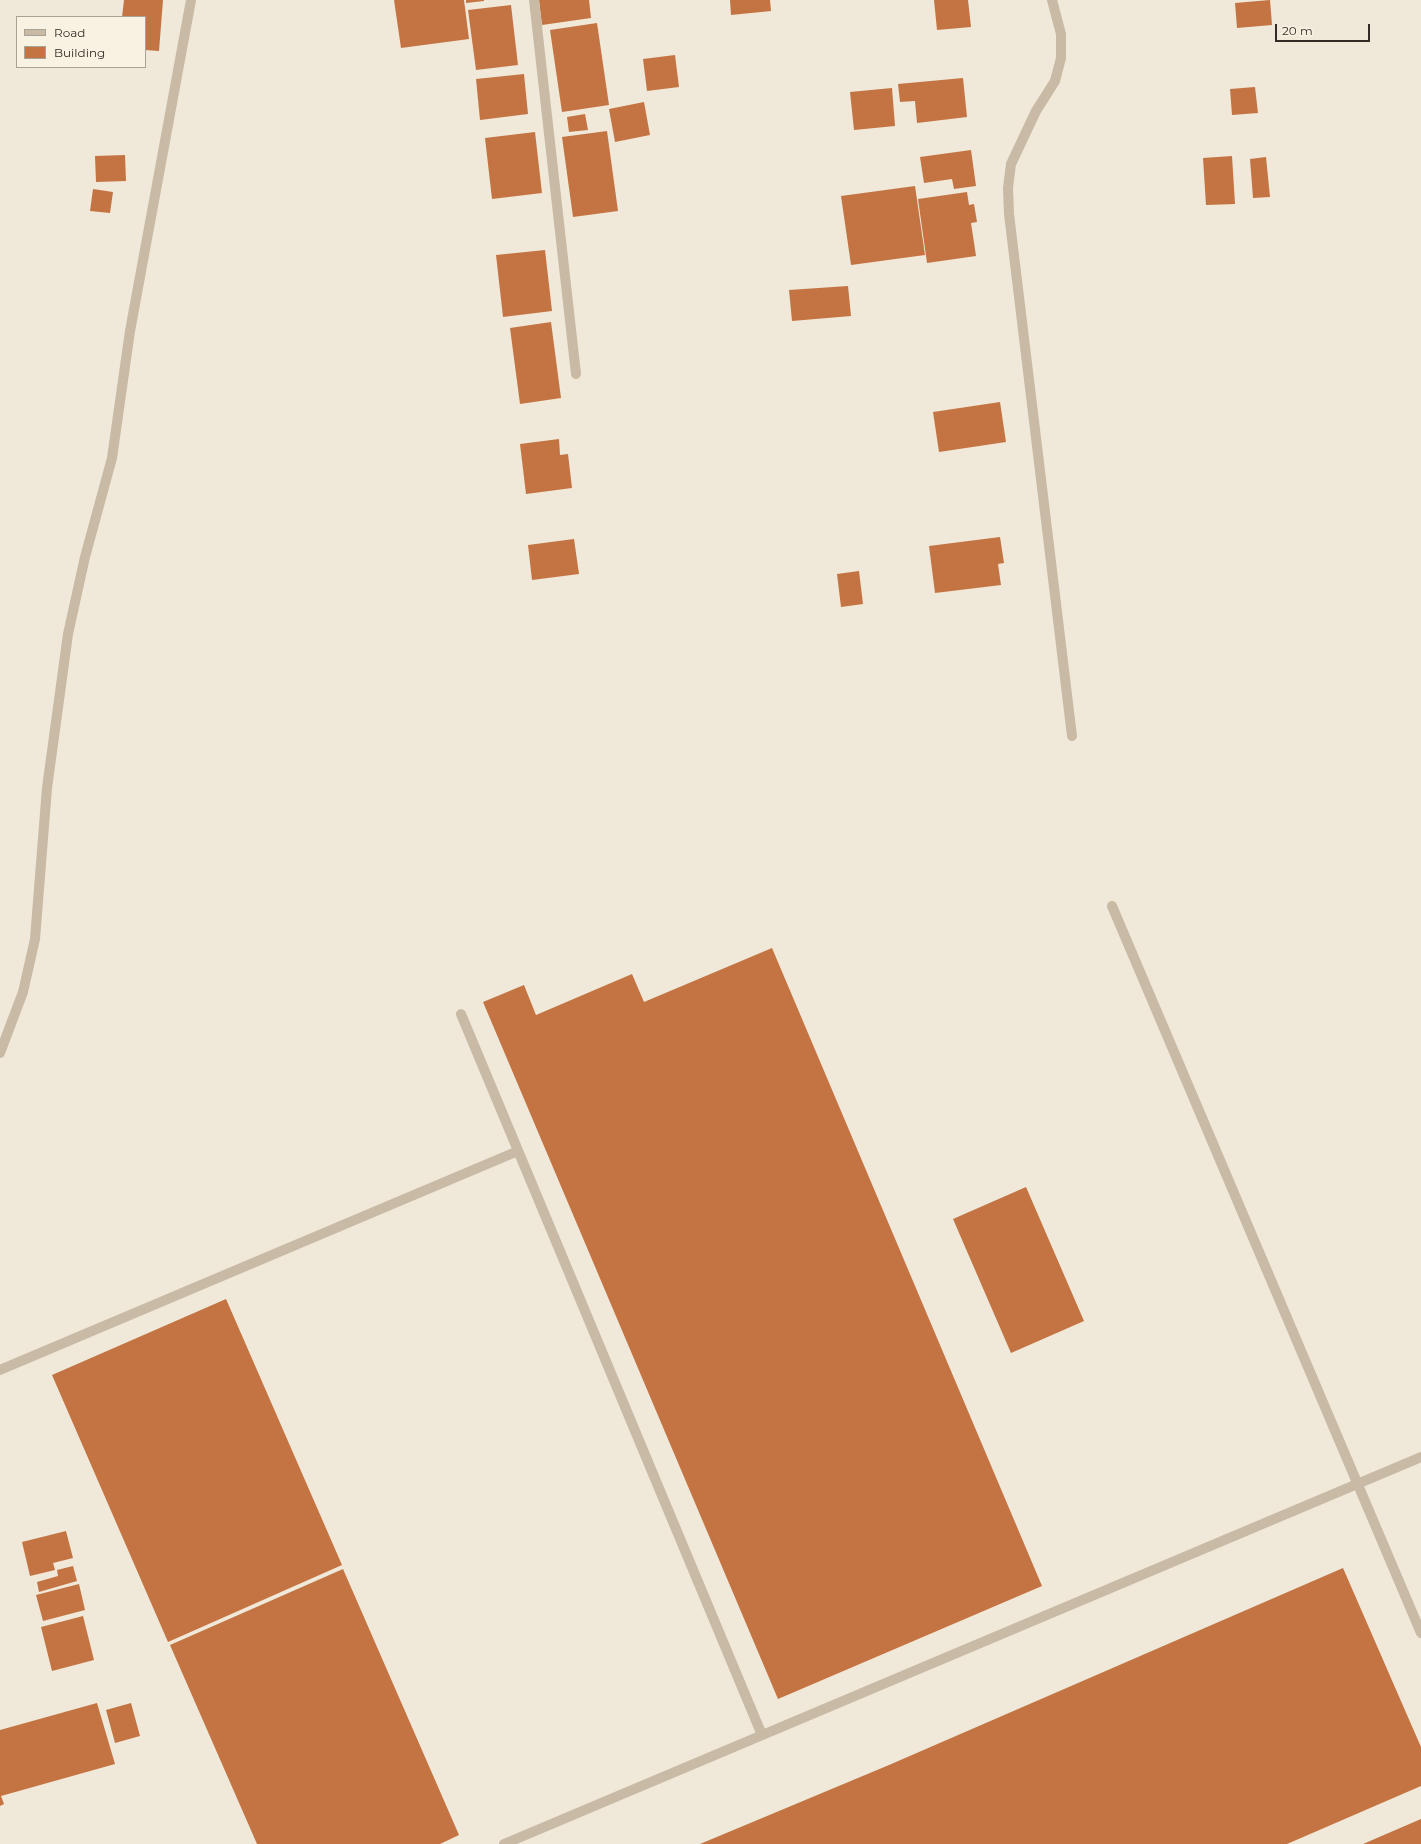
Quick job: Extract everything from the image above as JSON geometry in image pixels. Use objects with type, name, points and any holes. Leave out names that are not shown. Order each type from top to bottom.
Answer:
[{"type":"street","points":[[0,1053],[23,992],[35,939],[47,788],[68,634],[85,557],[112,458],[130,331],[191,0]]},
{"type":"street","points":[[534,0],[576,374]]},
{"type":"street","points":[[1052,0],[1061,34],[1061,58],[1055,81],[1036,111],[1011,164],[1008,188],[1011,230],[1072,736]]},
{"type":"street","points":[[1112,906],[1356,1484],[1421,1633]]},
{"type":"street","points":[[461,1014],[762,1735]]},
{"type":"street","points":[[0,1370],[518,1150]]},
{"type":"street","points":[[504,1844],[1421,1457]]},
{"type":"building","points":[[124,0],[163,0],[159,51],[146,50],[146,16],[122,16]]},
{"type":"building","points":[[394,0],[464,0],[469,39],[401,48]]},
{"type":"building","points":[[466,0],[484,0],[484,1],[466,3]]},
{"type":"building","points":[[539,0],[589,0],[591,18],[542,25]]},
{"type":"building","points":[[730,0],[770,0],[771,11],[731,15]]},
{"type":"building","points":[[934,0],[968,0],[971,27],[937,30]]},
{"type":"building","points":[[1270,0],[1272,25],[1237,28],[1235,3]]},
{"type":"building","points":[[511,5],[518,65],[476,70],[468,10]]},
{"type":"building","points":[[597,23],[609,105],[562,112],[550,30]]},
{"type":"building","points":[[675,55],[679,87],[647,91],[643,59]]},
{"type":"building","points":[[524,74],[528,114],[480,120],[476,79]]},
{"type":"building","points":[[963,78],[967,117],[917,123],[915,101],[900,102],[898,84]]},
{"type":"building","points":[[1255,87],[1258,113],[1232,115],[1230,89]]},
{"type":"building","points":[[892,88],[895,126],[854,130],[850,92]]},
{"type":"building","points":[[644,102],[650,135],[615,142],[609,109]]},
{"type":"building","points":[[585,114],[588,130],[569,132],[567,117]]},
{"type":"building","points":[[607,131],[618,211],[573,217],[562,137]]},
{"type":"building","points":[[535,132],[542,193],[492,199],[485,138]]},
{"type":"building","points":[[971,150],[976,186],[954,189],[952,179],[924,183],[920,157]]},
{"type":"building","points":[[125,155],[126,181],[96,182],[95,156]]},
{"type":"building","points":[[1232,156],[1235,204],[1206,205],[1203,158]]},
{"type":"building","points":[[1266,157],[1270,197],[1253,198],[1250,159]]},
{"type":"building","points":[[915,186],[925,255],[851,265],[841,196]]},
{"type":"building","points":[[93,189],[113,192],[110,213],[90,211]]},
{"type":"building","points":[[967,192],[969,205],[974,204],[977,222],[971,223],[976,256],[927,263],[918,199]]},
{"type":"building","points":[[545,250],[552,311],[503,317],[496,255]]},
{"type":"building","points":[[848,286],[851,316],[792,321],[789,290]]},
{"type":"building","points":[[551,322],[561,398],[520,404],[510,328]]},
{"type":"building","points":[[1000,402],[1006,442],[939,452],[933,412]]},
{"type":"building","points":[[559,439],[560,455],[568,454],[572,488],[526,494],[520,444]]},
{"type":"building","points":[[1000,537],[1004,563],[998,564],[1001,585],[935,593],[929,546]]},
{"type":"building","points":[[574,539],[579,574],[532,580],[528,545]]},
{"type":"building","points":[[859,571],[863,604],[841,607],[837,574]]},
{"type":"building","points":[[772,948],[1042,1586],[778,1699],[483,1002],[524,985],[536,1015],[632,974],[644,1002]]},
{"type":"building","points":[[1026,1187],[1084,1321],[1011,1353],[953,1219]]},
{"type":"building","points":[[226,1299],[342,1565],[168,1642],[52,1375]]},
{"type":"building","points":[[66,1531],[73,1558],[53,1563],[55,1570],[30,1576],[22,1542]]},
{"type":"building","points":[[73,1566],[77,1581],[39,1592],[37,1582],[58,1576],[57,1570]]},
{"type":"building","points":[[1343,1568],[1421,1747],[1421,1786],[1287,1844],[700,1844],[889,1765]]},
{"type":"building","points":[[343,1569],[459,1835],[440,1844],[257,1844],[170,1645]]},
{"type":"building","points":[[79,1584],[85,1610],[43,1621],[36,1595]]},
{"type":"building","points":[[83,1616],[94,1660],[52,1671],[41,1627]]},
{"type":"building","points":[[97,1703],[115,1764],[1,1796],[4,1804],[0,1806],[0,1730]]},
{"type":"building","points":[[131,1703],[140,1736],[115,1743],[106,1710]]},
{"type":"building","points":[[1421,1819],[1421,1844],[1363,1844]]}]
